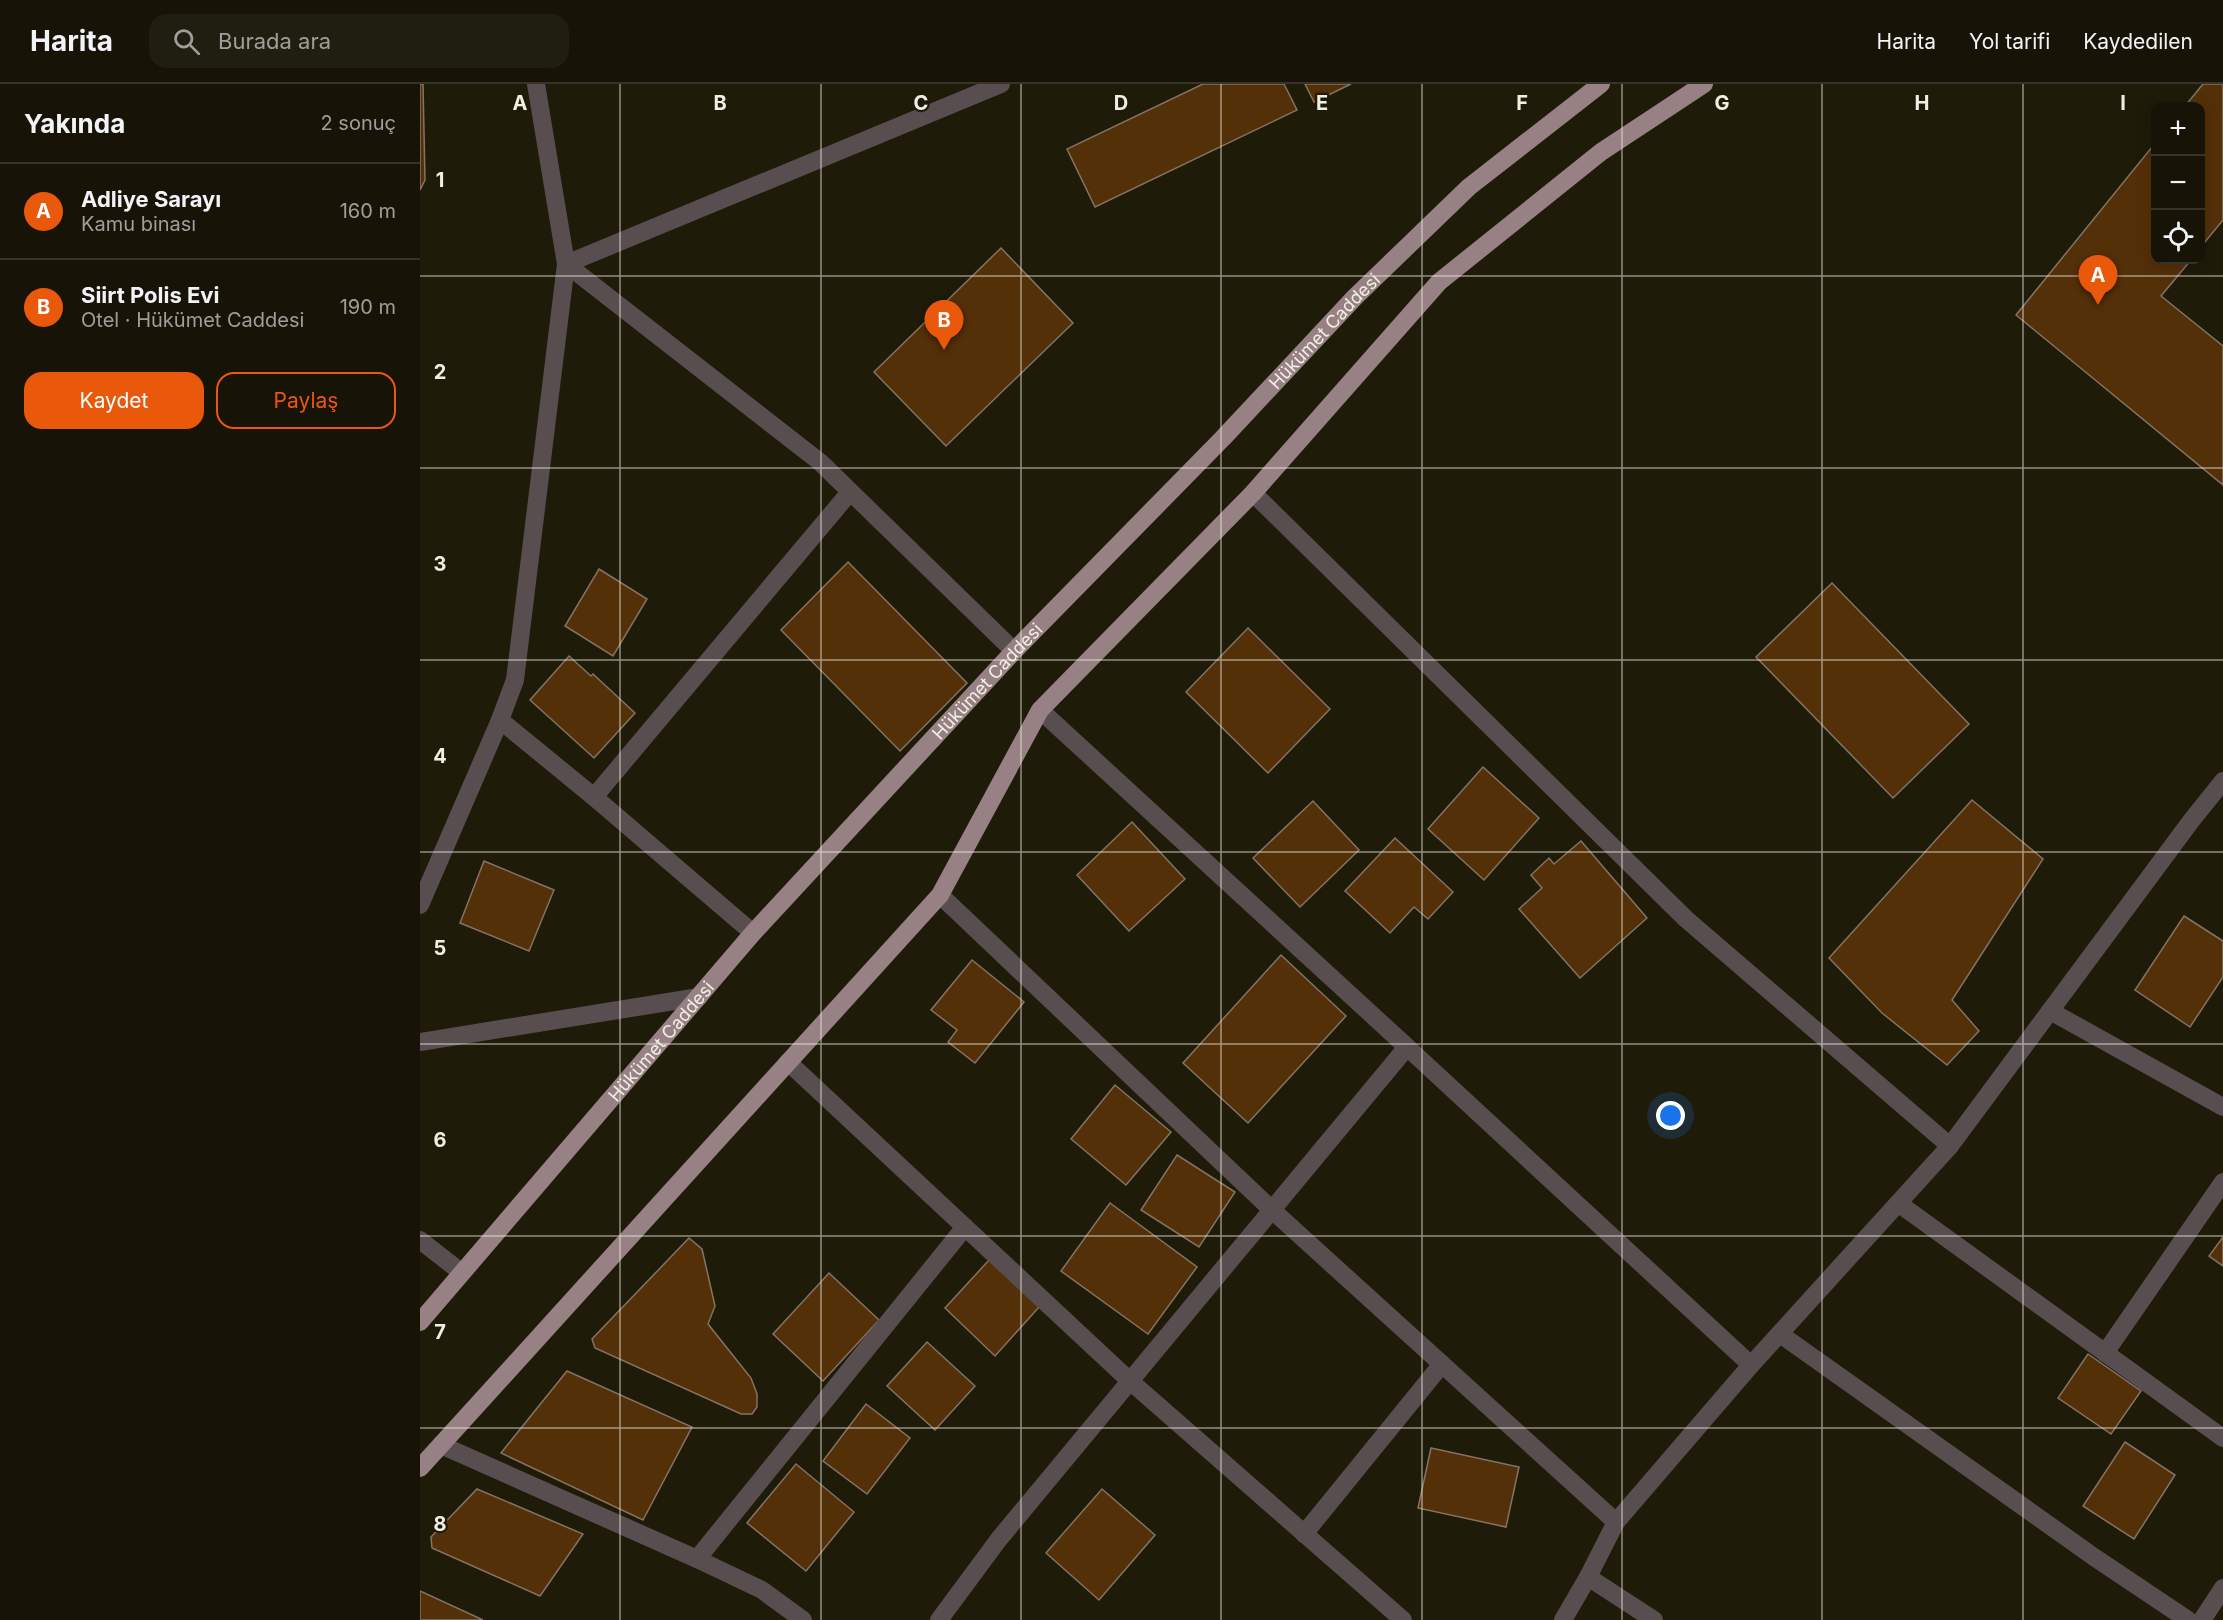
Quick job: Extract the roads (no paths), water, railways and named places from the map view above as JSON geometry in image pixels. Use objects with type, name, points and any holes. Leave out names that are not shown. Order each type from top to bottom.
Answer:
[{"type":"main road","name":"Hükümet Caddesi","points":[[420,1322],[753,933],[1014,651],[1223,438],[1371,281],[1469,187],[1601,84]]},
{"type":"main road","points":[[420,1468],[940,895],[1040,710],[1253,494],[1439,282],[1601,152],[1704,84]]},
{"type":"street","points":[[420,906],[515,680],[566,264],[536,84]]},
{"type":"street","points":[[566,264],[1001,84]]},
{"type":"street","points":[[566,264],[820,462],[1014,651]]},
{"type":"street","points":[[594,797],[850,492]]},
{"type":"street","points":[[1253,494],[1686,919],[1950,1146]]},
{"type":"street","points":[[1040,710],[1752,1365]]},
{"type":"street","points":[[500,720],[753,933]]},
{"type":"street","points":[[1563,1620],[1616,1522],[1752,1365],[1950,1146],[2223,781]]},
{"type":"street","points":[[940,895],[1272,1210],[1616,1522]]},
{"type":"street","points":[[420,1042],[699,997]]},
{"type":"street","points":[[2050,1011],[2223,1107]]},
{"type":"street","points":[[939,1620],[999,1539],[1407,1047]]},
{"type":"street","points":[[788,1062],[1130,1381],[1403,1620]]},
{"type":"street","points":[[2105,1353],[2223,1182]]},
{"type":"street","points":[[1898,1203],[2223,1438]]},
{"type":"street","points":[[697,1559],[965,1227]]},
{"type":"street","points":[[420,1240],[461,1272]]},
{"type":"street","points":[[1780,1334],[2094,1557],[2188,1620]]},
{"type":"street","points":[[1304,1534],[1442,1364]]},
{"type":"street","points":[[441,1445],[762,1590],[803,1620]]},
{"type":"street","points":[[1588,1577],[1654,1620]]},
{"type":"street","points":[[2202,1620],[2223,1588]]},
{"type":"place","name":"Adliye Sarayı","points":[[2098,305]]},
{"type":"place","name":"Siirt Polis Evi","points":[[944,350]]}]
